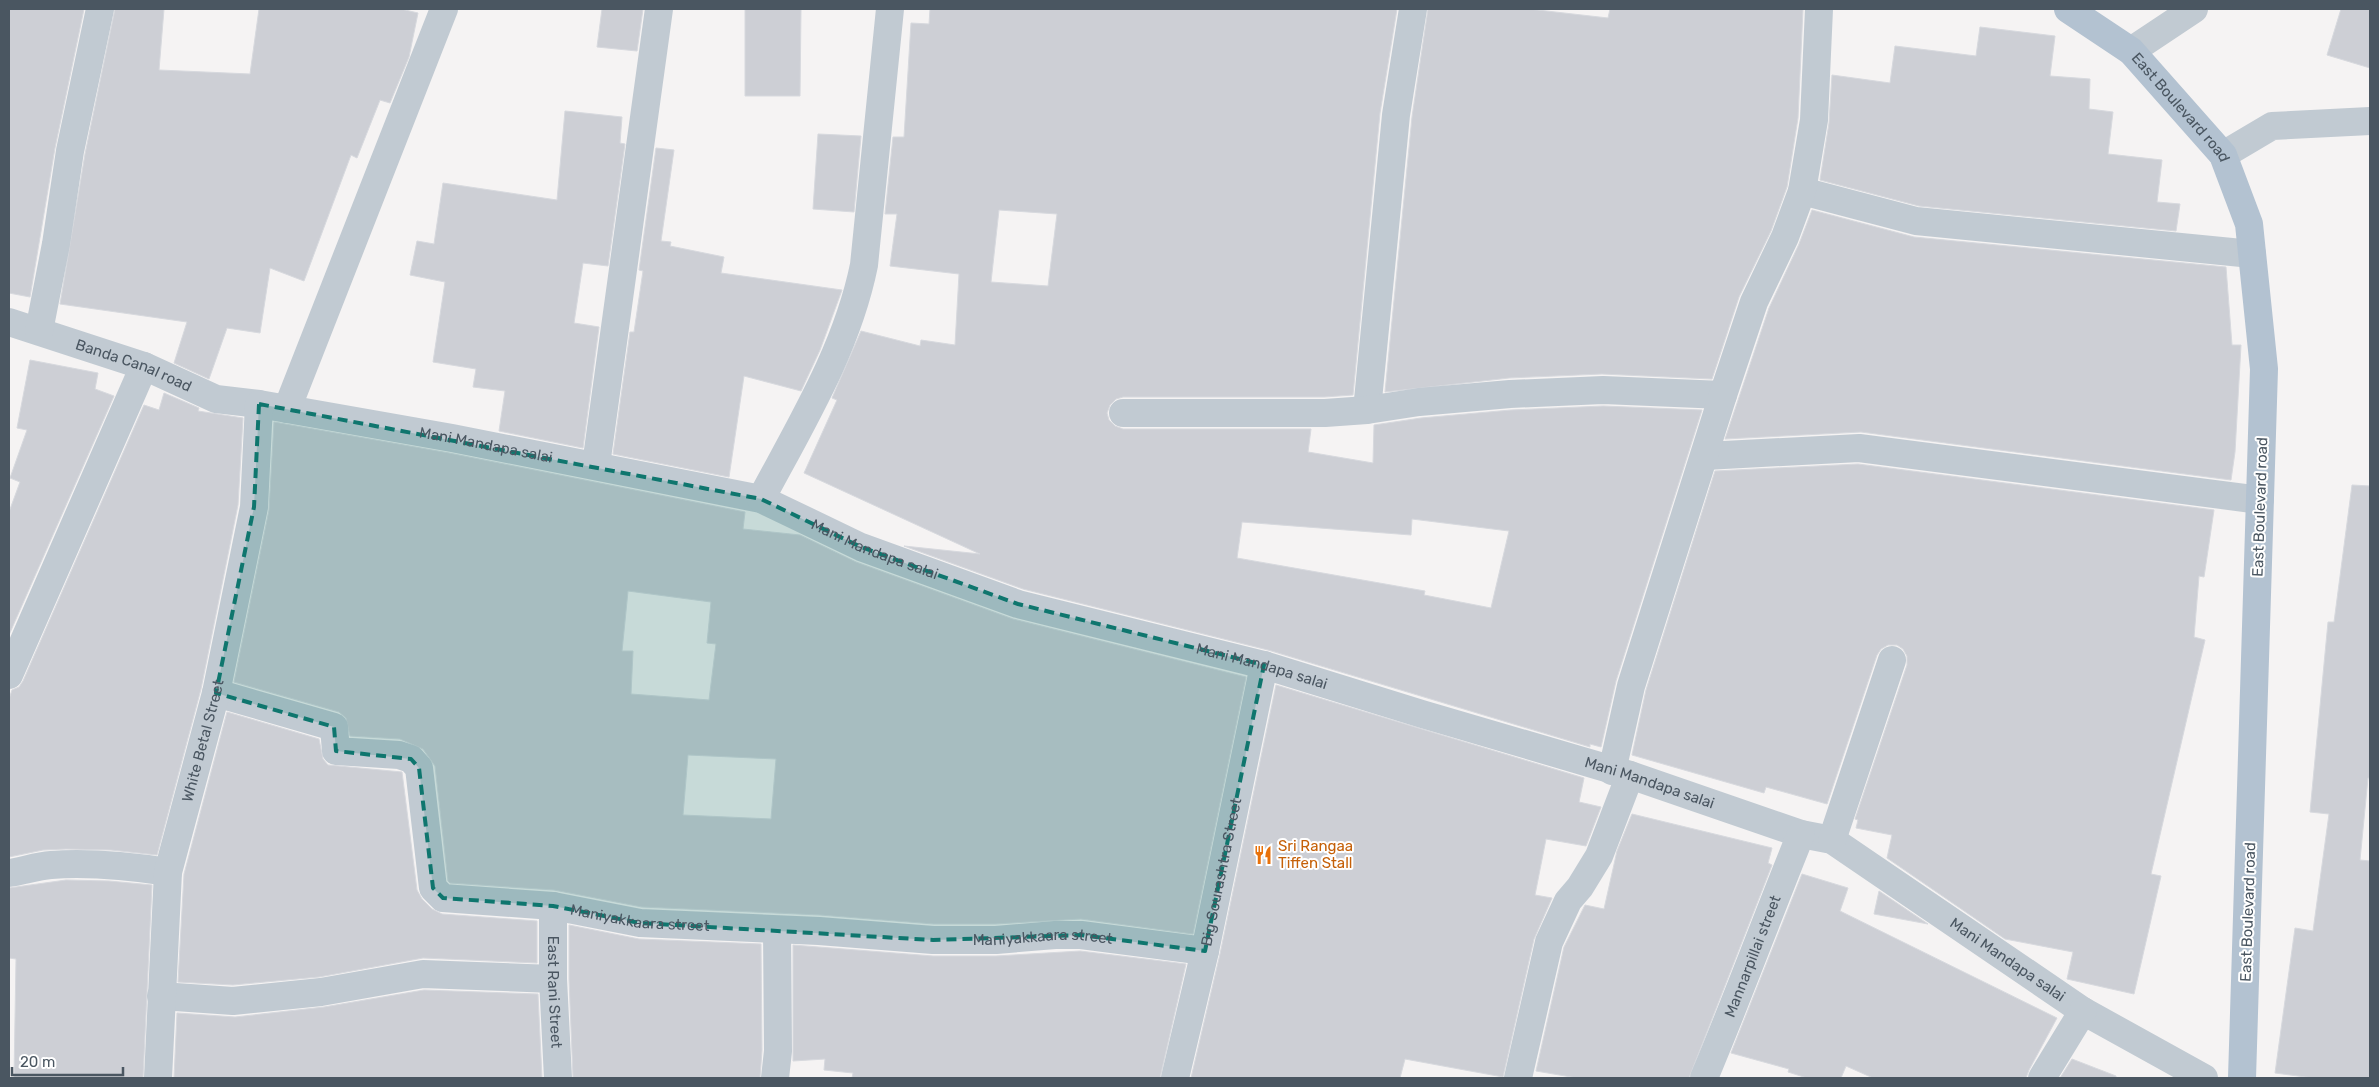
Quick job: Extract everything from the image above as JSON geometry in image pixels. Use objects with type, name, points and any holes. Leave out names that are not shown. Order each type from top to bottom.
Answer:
[{"type":"main road","name":"East Boulevard road","points":[[2068,9],[2131,51],[2223,155],[2249,224],[2264,369],[2242,1078]]},
{"type":"street","points":[[38,331],[56,244],[70,151],[100,9]]},
{"type":"street","points":[[287,409],[444,9]]},
{"type":"street","points":[[596,465],[659,9]]},
{"type":"street","points":[[761,499],[842,340],[857,301],[864,265],[890,9]]},
{"type":"street","points":[[1367,410],[1396,115],[1413,9]]},
{"type":"street","points":[[1518,1078],[1549,942],[1568,901],[1580,887],[1599,856],[1621,773],[1631,686],[1723,395],[1754,302],[1785,237],[1802,191],[1814,120],[1819,9]]},
{"type":"street","points":[[2131,51],[2194,9]]},
{"type":"street","points":[[2223,155],[2272,126],[2370,121]]},
{"type":"street","points":[[1802,191],[1916,221],[2252,254]]},
{"type":"street","name":"Banda Canal road","points":[[9,322],[144,366],[216,399],[259,404]]},
{"type":"street","points":[[9,675],[144,366]]},
{"type":"street","points":[[1123,413],[1325,413],[1510,394],[1603,390],[1723,395]]},
{"type":"street","name":"Mani Mandapa salai","points":[[259,404],[596,465],[761,499],[861,547],[1018,604],[1264,665],[1621,773],[1801,834],[1832,840],[2083,1011],[2204,1078]]},
{"type":"street","name":"White Betal Street","points":[[158,1078],[168,872],[216,693],[254,507],[259,404]]},
{"type":"street","points":[[1705,456],[1859,448],[2260,500]]},
{"type":"street","points":[[1832,840],[1892,660]]},
{"type":"street","name":"Big Sourashtra Street","points":[[1175,1078],[1205,951],[1264,665]]},
{"type":"street","name":"Maniyakkaara street","points":[[216,693],[334,727],[336,751],[399,755],[411,759],[419,768],[433,888],[444,898],[553,906],[640,923],[933,940],[996,940],[1055,935],[1081,935],[1205,951]]},
{"type":"street","name":"Mannarpillai street","points":[[1704,1078],[1801,834]]},
{"type":"street","points":[[9,873],[50,865],[80,864],[119,865],[168,872]]},
{"type":"street","name":"East Rani Street","points":[[553,906],[553,979],[558,1078]]},
{"type":"street","points":[[775,1078],[778,1051],[777,930]]},
{"type":"street","points":[[161,996],[233,1001],[321,992],[423,974],[553,979]]},
{"type":"street","points":[[2042,1078],[2083,1011]]},
{"type":"highlighted area","points":[[259,404],[761,499],[861,547],[1018,604],[1264,665],[1205,951],[1081,935],[933,940],[640,923],[553,906],[443,898],[433,888],[419,768],[411,759],[336,751],[334,727],[216,693],[254,507]]},
{"type":"building","points":[[9,9],[84,9],[55,148],[30,297],[9,293]]},
{"type":"building","points":[[115,9],[164,9],[159,70],[250,74],[259,9],[401,9],[418,13],[409,57],[390,103],[380,100],[357,158],[351,155],[304,281],[270,268],[260,333],[227,328],[209,379],[174,363],[187,322],[60,304],[85,154]]},
{"type":"building","points":[[602,9],[643,9],[637,51],[597,47]]},
{"type":"building","points":[[745,9],[801,9],[800,96],[745,96]]},
{"type":"building","points":[[930,9],[1397,9],[1380,113],[1353,395],[1324,397],[1123,397],[1116,399],[1110,405],[1107,413],[1109,420],[1115,426],[1123,429],[1311,429],[1308,452],[1373,463],[1374,425],[1421,418],[1511,410],[1603,406],[1702,410],[1616,681],[1601,747],[1590,744],[1590,747],[1268,650],[1023,589],[904,546],[980,554],[804,473],[837,400],[832,398],[861,331],[920,346],[921,340],[955,345],[959,274],[890,266],[897,214],[885,214],[893,137],[904,137],[911,23],[929,24]],"holes":[[[999,210],[1057,214],[1048,286],[991,282]],[[1412,519],[1509,531],[1491,608],[1424,595],[1425,591],[1237,558],[1242,522],[1411,535]]]},
{"type":"building","points":[[1428,9],[1529,9],[1608,18],[1610,9],[1803,9],[1798,118],[1787,187],[1771,231],[1739,297],[1712,379],[1602,374],[1509,378],[1385,392],[1412,117]]},
{"type":"building","points":[[2341,9],[2370,9],[2370,68],[2327,55]]},
{"type":"building","points":[[1980,27],[2055,36],[2050,76],[2090,79],[2089,109],[2113,112],[2108,154],[2162,160],[2157,202],[2180,204],[2176,231],[1919,206],[1820,180],[1829,123],[1832,75],[1890,83],[1895,46],[1976,56]]},
{"type":"building","points":[[565,111],[622,117],[620,143],[625,144],[608,266],[583,263],[574,323],[599,327],[583,448],[499,431],[505,391],[473,387],[476,369],[433,362],[445,282],[410,275],[417,241],[434,244],[443,183],[557,200]]},
{"type":"building","points":[[818,134],[861,136],[854,212],[813,209]]},
{"type":"building","points":[[656,148],[674,150],[661,241],[671,242],[670,246],[724,257],[721,273],[842,290],[820,350],[801,391],[744,376],[729,477],[613,454],[630,332],[634,332],[643,271],[639,270]]},
{"type":"building","points":[[1812,210],[1914,237],[2226,267],[2232,345],[2241,345],[2235,452],[2231,480],[1861,432],[1725,439],[1769,308],[1799,244]]},
{"type":"building","points":[[30,360],[98,373],[95,389],[114,396],[9,635],[9,512],[20,482],[10,478],[27,430],[17,428]]},
{"type":"building","points":[[164,393],[199,408],[198,411],[243,418],[238,505],[201,689],[157,855],[111,850],[66,849],[43,850],[9,857],[9,699],[12,690],[19,687],[23,681],[144,405],[159,410]]},
{"type":"building","points":[[274,422],[449,453],[745,512],[743,529],[800,535],[856,562],[1013,619],[1246,677],[1193,934],[1081,919],[995,924],[934,924],[820,915],[642,907],[554,890],[450,883],[448,881],[435,766],[423,749],[400,739],[350,736],[346,718],[339,712],[234,682],[269,510]],"holes":[[[628,591],[711,602],[707,643],[716,644],[709,700],[631,694],[633,651],[622,651]],[[688,755],[776,759],[771,819],[683,815]]]},
{"type":"building","points":[[1858,464],[2214,510],[2204,577],[2199,576],[2194,637],[2205,640],[2151,874],[2161,876],[2134,994],[2067,979],[2073,952],[2005,939],[1887,858],[1892,835],[1856,828],[1858,820],[1855,819],[1907,665],[1907,656],[1903,649],[1897,645],[1888,645],[1881,649],[1877,655],[1827,804],[1766,787],[1764,793],[1632,755],[1646,690],[1715,471]]},
{"type":"building","points":[[2352,485],[2370,486],[2370,778],[2368,778],[2360,860],[2370,861],[2370,1078],[2313,1078],[2275,1073],[2295,928],[2313,931],[2329,814],[2310,812],[2328,622],[2334,622]]},
{"type":"building","points":[[1276,685],[1584,778],[1579,802],[1601,807],[1586,846],[1546,839],[1535,895],[1552,898],[1534,939],[1503,1077],[1405,1059],[1400,1078],[1191,1078],[1220,954]]},
{"type":"building","points":[[227,712],[319,739],[323,759],[328,765],[402,772],[417,890],[422,899],[432,909],[442,914],[537,921],[537,963],[423,958],[319,977],[233,985],[178,982],[184,874]]},
{"type":"building","points":[[1632,814],[1772,848],[1768,863],[1772,865],[1689,1078],[1577,1078],[1536,1071],[1564,947],[1585,905],[1604,909],[1617,851]]},
{"type":"building","points":[[1802,874],[1848,888],[1840,911],[2057,1018],[2026,1078],[1873,1078],[1846,1066],[1841,1078],[1807,1078],[1788,1072],[1789,1069],[1731,1053]]},
{"type":"building","points":[[66,880],[152,885],[143,1078],[14,1078],[16,959],[9,958],[9,888]]},
{"type":"building","points":[[1879,891],[1928,924],[1874,914]]},
{"type":"building","points":[[569,925],[639,939],[761,944],[762,1050],[760,1078],[573,1078]]},
{"type":"building","points":[[793,945],[933,956],[996,956],[1080,951],[1186,964],[1160,1078],[852,1078],[853,1073],[824,1070],[825,1059],[793,1061]]},
{"type":"building","points":[[424,990],[538,994],[542,1078],[174,1078],[177,1013],[235,1017],[324,1007]]},
{"type":"building","points":[[2072,1059],[2116,1076],[2116,1078],[2060,1078]]},
{"type":"place","name":"Sri Rangaa Tiffen Stall","points":[[1263,855]]}]
